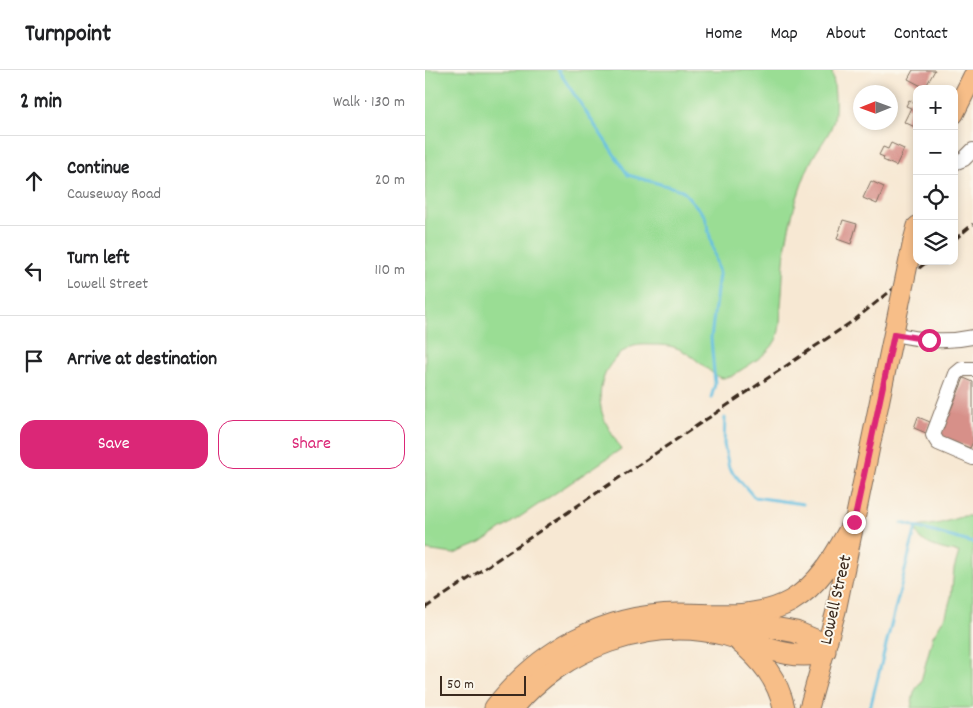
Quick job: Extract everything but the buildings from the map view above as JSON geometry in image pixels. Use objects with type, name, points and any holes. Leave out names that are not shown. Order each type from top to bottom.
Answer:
[{"type":"highway","points":[[495,708],[520,678],[561,648],[583,636],[618,623],[640,618],[677,614],[753,613],[790,601],[806,590],[824,572],[854,522]]},
{"type":"highway","points":[[513,708],[544,677],[565,662],[611,641],[640,634],[667,630],[707,632],[729,636],[796,655],[811,656],[825,652],[815,640],[796,632],[703,614]]},
{"type":"highway","points":[[729,636],[752,652],[765,667],[776,683],[784,708]]},
{"type":"main road","points":[[958,106],[973,76]]},
{"type":"main road","name":"Lowell Street","points":[[809,708],[832,626],[913,242]]},
{"type":"street","points":[[958,161],[964,159],[973,150]]},
{"type":"street","points":[[894,334],[947,342],[973,337]]},
{"type":"street","points":[[973,369],[962,369],[956,374],[933,435],[938,443],[973,458]]},
{"type":"green space","points":[[425,70],[832,70],[835,94],[833,124],[810,164],[791,219],[785,255],[780,328],[776,340],[768,351],[732,376],[722,378],[715,375],[689,354],[674,347],[640,345],[631,347],[623,352],[606,372],[600,399],[604,418],[621,449],[481,543],[454,554],[425,550]]},
{"type":"green space","points":[[964,516],[973,516],[973,708],[911,708],[914,692],[921,681],[933,636],[946,615],[959,552],[932,546],[925,542],[917,533],[917,527],[941,523]]},
{"type":"waterway","points":[[558,70],[628,175],[682,190],[705,216],[719,274],[711,338],[715,384],[711,398]]},
{"type":"waterway","points":[[725,418],[724,444],[729,468],[754,497],[803,504]]},
{"type":"waterway","points":[[870,708],[916,527],[902,523]]},
{"type":"waterway","points":[[916,527],[973,543]]},
{"type":"railway","points":[[958,237],[973,224]]},
{"type":"railway","points":[[425,608],[853,321],[923,265]]},
{"type":"route","points":[[854,522],[894,334],[929,340]]}]
